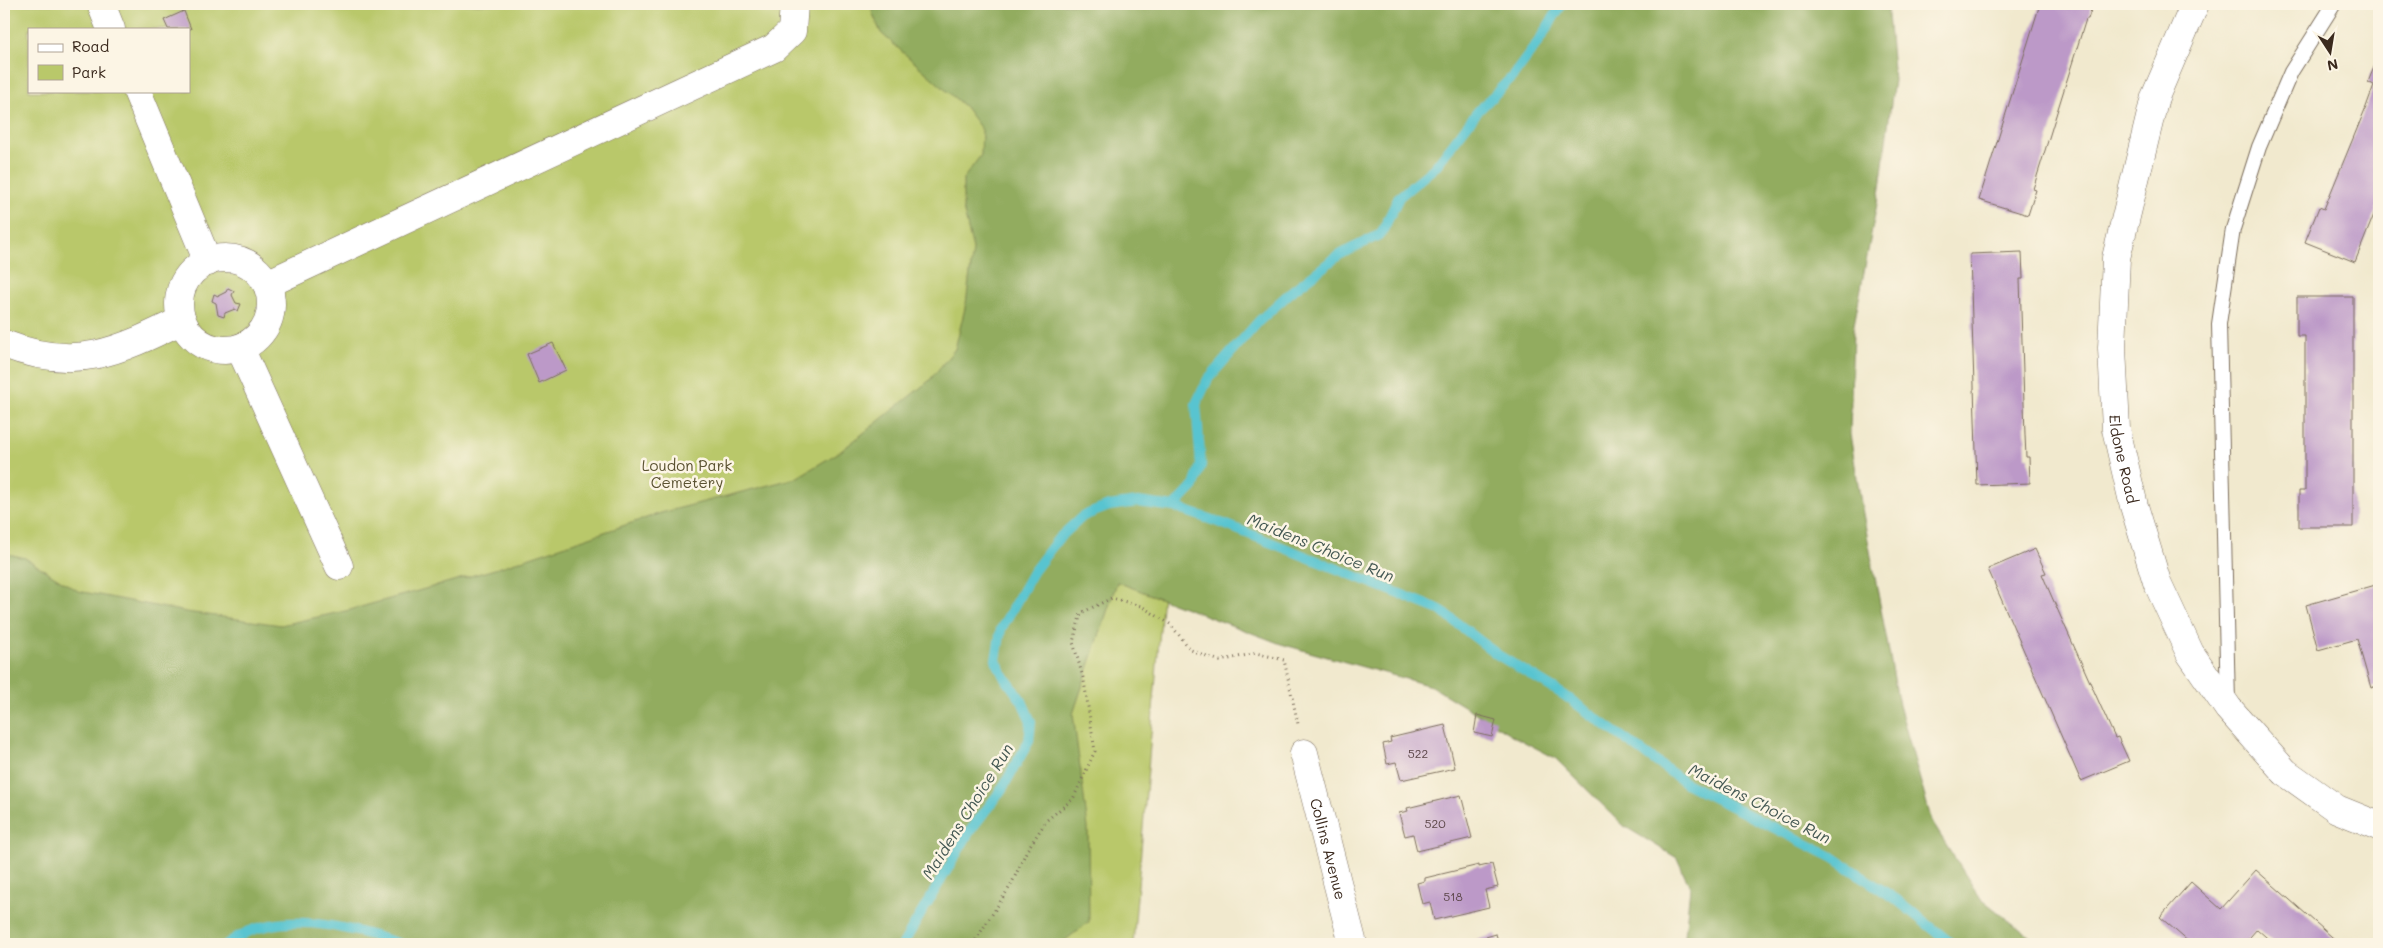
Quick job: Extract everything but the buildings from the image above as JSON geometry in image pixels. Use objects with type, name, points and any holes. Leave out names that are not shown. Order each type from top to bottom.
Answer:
[{"type":"street","points":[[101,4],[111,28]]},
{"type":"street","points":[[267,284],[774,48],[792,31],[794,4]]},
{"type":"street","name":"Eldone Road","points":[[2195,4],[2155,97],[2116,258],[2112,348],[2116,429],[2134,506],[2157,582],[2190,653],[2228,708],[2285,772],[2337,810],[2379,826]]},
{"type":"street","points":[[137,92],[208,262]]},
{"type":"street","points":[[221,258],[235,259],[248,264],[259,272],[267,284],[272,299],[271,314],[265,329],[254,340],[240,348],[212,349],[199,343],[189,333],[182,320],[179,306],[181,292],[186,279],[196,269],[208,262],[221,258]]},
{"type":"street","points":[[4,344],[31,355],[56,357],[96,354],[129,346],[182,320]]},
{"type":"street","points":[[240,348],[339,566]]},
{"type":"street","name":"Collins Avenue","points":[[1304,753],[1353,944]]},
{"type":"lane","points":[[2228,708],[2219,324],[2233,229],[2258,147],[2291,72],[2334,4]]},
{"type":"path","points":[[973,944],[1011,885],[1027,850],[1047,820],[1073,799],[1095,752],[1084,681],[1073,642],[1081,612],[1112,598],[1141,606],[1170,624],[1191,650],[1220,661],[1256,652],[1284,660],[1304,753]]},
{"type":"green space","name":"Loudon Park Cemetery","points":[[4,4],[1369,4],[1173,478],[1133,944],[4,944]]},
{"type":"green space","points":[[873,4],[1887,4],[1894,80],[1880,188],[1853,330],[1850,434],[1861,503],[1899,705],[1932,822],[1980,898],[2039,944],[1689,944],[1685,936],[1690,887],[1677,858],[1624,826],[1555,758],[1515,737],[1431,686],[1281,644],[1117,582],[1073,714],[1088,828],[1089,922],[1060,944],[4,944],[4,553],[25,558],[78,591],[186,612],[281,625],[350,610],[418,591],[495,569],[661,513],[796,478],[841,451],[929,381],[955,349],[966,304],[973,250],[963,208],[963,179],[981,155],[982,130],[965,107],[881,33],[872,12]]},
{"type":"waterway","points":[[1174,507],[1194,486],[1201,465],[1196,404],[1208,379],[1259,321],[1292,291],[1339,255],[1381,234],[1399,197],[1435,167],[1478,111],[1513,76],[1538,42],[1562,4]]},
{"type":"waterway","name":"Maidens Choice Run","points":[[903,944],[970,831],[1002,789],[1029,741],[1031,722],[1022,701],[1003,675],[996,660],[1001,629],[1033,572],[1058,539],[1083,516],[1109,506],[1138,502],[1174,507],[1224,524],[1440,610],[1498,655],[1564,695],[1687,784],[1834,858],[1897,900],[1952,944]]},
{"type":"waterway","name":"Maidens Choice Run","points":[[227,944],[246,932],[267,926],[290,923],[312,923],[358,931],[401,944]]}]
